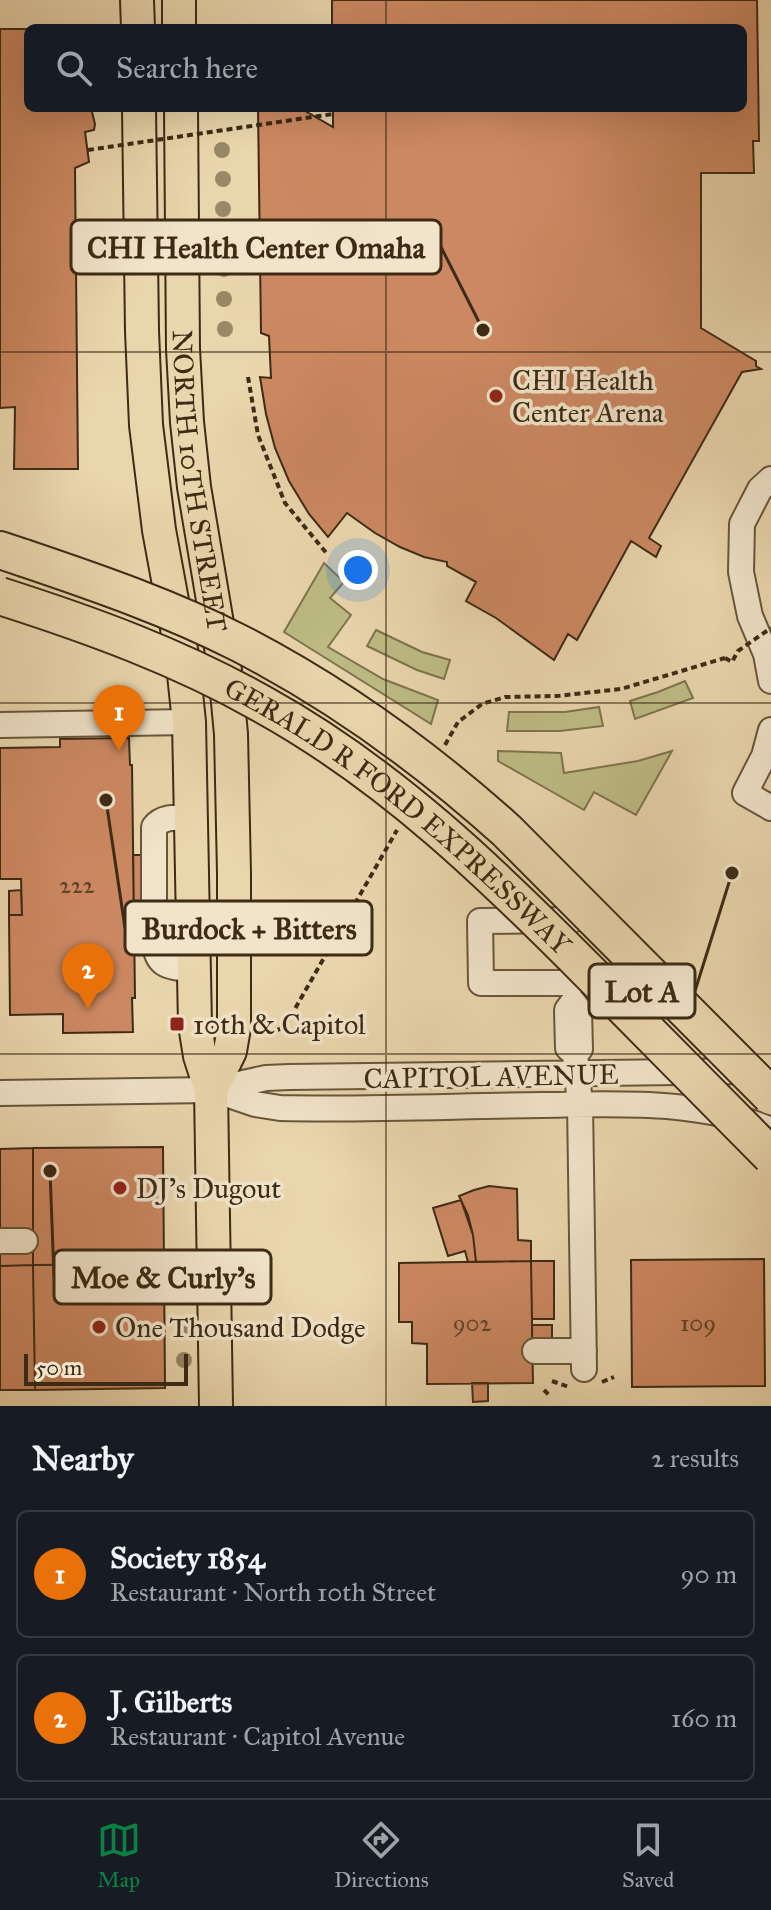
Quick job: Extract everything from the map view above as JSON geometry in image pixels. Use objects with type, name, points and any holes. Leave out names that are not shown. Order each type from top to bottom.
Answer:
[{"type":"highway","name":"GERALD R FORD EXPRESSWAY","points":[[8,553],[145,601],[237,642],[305,680],[402,745],[507,831],[771,1096]]},
{"type":"highway","name":"GERALD R FORD EXPRESSWAY","points":[[0,596],[107,632],[182,663],[263,704],[346,756],[433,824],[518,900],[771,1156]]},
{"type":"highway","points":[[0,621],[95,645],[172,671],[257,709],[346,756]]},
{"type":"main road","points":[[137,0],[138,24]]},
{"type":"main road","points":[[179,0],[179,24]]},
{"type":"main road","name":"NORTH 10TH STREET","points":[[139,112],[141,315],[146,425],[159,530],[181,646],[189,722],[196,1037],[211,1090],[216,1406]]},
{"type":"main road","name":"NORTH 10TH STREET","points":[[181,112],[187,422],[194,487],[225,671],[231,734],[234,1028],[230,1051],[211,1090]]},
{"type":"street","points":[[771,479],[760,489],[742,524],[741,572],[750,616],[766,654],[771,681]]},
{"type":"street","points":[[0,725],[189,722]]},
{"type":"street","points":[[771,730],[764,756],[745,793],[771,808]]},
{"type":"street","points":[[572,920],[480,921],[481,983],[573,992],[675,984]]},
{"type":"street","points":[[535,1351],[584,1360],[580,1104],[576,1064],[580,1049],[579,1010],[573,992]]},
{"type":"street","name":"CAPITOL AVENUE","points":[[0,1093],[211,1090],[275,1077],[576,1064],[771,1071]]},
{"type":"street","name":"CAPITOL AVENUE","points":[[211,1090],[255,1104],[280,1108],[654,1105],[705,1110],[771,1130]]},
{"type":"street","points":[[0,1241],[25,1241]]},
{"type":"path","points":[[88,150],[333,114]]},
{"type":"path","points":[[248,377],[258,435],[285,503],[328,555]]},
{"type":"path","points":[[725,658],[732,662],[738,651],[771,628]]},
{"type":"shaded area","points":[[324,563],[344,582],[330,598],[351,615],[328,647],[383,679],[438,700],[431,724],[284,632]]},
{"type":"shaded area","points":[[376,630],[422,652],[450,660],[444,679],[367,646]]},
{"type":"shaded area","points":[[685,681],[693,698],[635,719],[630,701]]},
{"type":"shaded area","points":[[599,707],[603,726],[560,731],[507,731],[509,712],[565,712]]},
{"type":"shaded area","points":[[498,751],[561,753],[564,773],[638,761],[672,751],[636,815],[594,792],[584,810],[498,761]]},
{"type":"building","name":"CHI Health Center Arena","points":[[332,0],[757,0],[759,141],[753,141],[754,173],[701,173],[701,328],[756,361],[756,366],[761,369],[742,372],[649,538],[661,546],[656,557],[631,541],[577,640],[568,634],[554,660],[496,618],[466,601],[476,582],[447,566],[447,562],[400,547],[347,513],[328,537],[309,514],[289,481],[275,448],[260,377],[271,378],[269,336],[261,333],[258,112],[307,112],[333,127],[333,112],[747,112],[747,24],[332,24]]},
{"type":"building","points":[[0,29],[24,29],[24,112],[92,112],[95,124],[94,130],[85,132],[89,162],[75,168],[78,469],[14,469],[15,407],[0,408]]},
{"type":"building","points":[[129,738],[132,765],[133,1032],[63,1033],[63,1014],[10,1015],[9,915],[22,915],[21,879],[0,879],[0,748],[60,747],[60,739]]},
{"type":"building","points":[[133,855],[165,855],[165,920],[134,920]]},
{"type":"building","points":[[21,890],[22,915],[9,915],[9,891]]},
{"type":"building","points":[[163,1147],[164,1264],[33,1265],[33,1148]]},
{"type":"building","points":[[33,1148],[33,1265],[0,1266],[0,1149]]},
{"type":"building","points":[[489,1186],[517,1189],[518,1240],[531,1241],[531,1261],[476,1262],[468,1215],[459,1196]]},
{"type":"building","points":[[461,1200],[473,1235],[476,1262],[468,1262],[465,1251],[448,1256],[433,1208]]},
{"type":"building","points":[[764,1259],[765,1386],[632,1387],[631,1260]]},
{"type":"building","points":[[531,1261],[554,1261],[554,1319],[532,1319]]},
{"type":"building","points":[[531,1261],[533,1383],[427,1384],[427,1344],[412,1343],[412,1322],[399,1322],[399,1263]]},
{"type":"building","name":"One Thousand Dodge","points":[[164,1264],[165,1388],[35,1390],[33,1265]]},
{"type":"building","points":[[33,1265],[35,1390],[0,1390],[0,1266]]},
{"type":"building","points":[[532,1325],[552,1325],[552,1340],[532,1340]]},
{"type":"building","points":[[472,1383],[488,1383],[488,1401],[473,1402]]},
{"type":"place","name":"CHI Health Center Omaha","points":[[483,330]]},
{"type":"place","name":"CHI Health Center Arena","points":[[496,396]]},
{"type":"place","name":"Society 1854","points":[[119,751]]},
{"type":"place","name":"Burdock + Bitters","points":[[106,800]]},
{"type":"place","name":"Lot A","points":[[732,873]]},
{"type":"place","name":"J. Gilberts","points":[[88,1009]]},
{"type":"place","name":"10th & Capitol","points":[[177,1024]]},
{"type":"place","name":"Moe & Curly's","points":[[50,1171]]},
{"type":"place","name":"DJ's Dugout","points":[[120,1188]]},
{"type":"place","name":"One Thousand Dodge","points":[[99,1327]]}]
